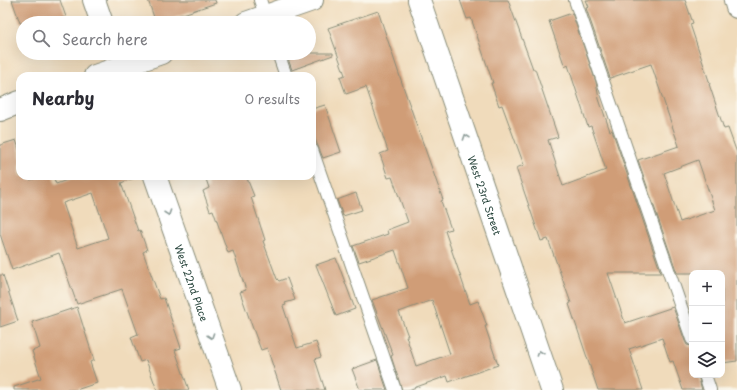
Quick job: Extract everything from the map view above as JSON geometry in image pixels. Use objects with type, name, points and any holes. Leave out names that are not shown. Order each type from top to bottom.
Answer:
[{"type":"street","points":[[94,0],[100,16]]},
{"type":"street","points":[[260,16],[312,0]]},
{"type":"street","name":"West 23rd Street","points":[[418,0],[552,390]]},
{"type":"street","points":[[735,0],[737,7]]},
{"type":"street","points":[[104,72],[137,60]]},
{"type":"street","points":[[0,110],[16,104]]},
{"type":"street","name":"West 22nd Place","points":[[156,180],[230,390]]},
{"type":"lane","points":[[575,0],[689,330]]},
{"type":"lane","points":[[280,60],[285,72]]},
{"type":"lane","points":[[316,162],[395,390]]},
{"type":"lane","points":[[706,378],[710,390]]},
{"type":"building","points":[[12,0],[60,0],[66,16],[18,16]]},
{"type":"building","points":[[148,0],[215,0],[216,3],[177,16],[154,16]]},
{"type":"building","points":[[460,0],[508,0],[533,69],[535,69],[558,137],[548,140],[563,186],[606,170],[591,126],[588,127],[568,65],[565,67],[549,21],[572,13],[596,82],[599,99],[610,131],[612,130],[661,273],[608,273],[625,323],[673,307],[685,341],[687,345],[689,345],[689,378],[699,378],[702,390],[683,390],[673,361],[670,362],[662,338],[629,349],[643,390],[598,390],[569,304],[571,303],[548,239],[541,241],[516,168],[524,165],[502,105],[499,106],[491,83],[493,83],[471,18],[467,19]]},
{"type":"building","points":[[586,0],[685,0],[693,23],[690,24],[724,129],[728,128],[737,153],[737,361],[725,363],[725,270],[689,270],[689,273],[677,273],[638,160],[679,146],[651,64],[610,78],[586,8],[589,7]],"holes":[[[698,160],[715,210],[680,222],[664,173]]]},
{"type":"building","points":[[378,11],[443,200],[441,201],[451,229],[445,231],[470,304],[478,301],[498,365],[449,382],[447,376],[408,390],[402,390],[391,356],[393,355],[372,300],[408,288],[395,250],[359,262],[353,246],[388,234],[387,230],[408,222],[392,177],[388,178],[380,154],[388,151],[366,87],[346,94],[340,77],[345,75],[328,28]],"holes":[[[432,300],[450,354],[416,366],[406,336],[408,336],[399,312]]]},
{"type":"building","points":[[316,53],[333,53],[333,55],[292,70],[288,60],[316,60]]},
{"type":"building","points":[[325,105],[341,152],[323,158],[316,141],[316,108]]},
{"type":"building","points":[[16,140],[16,180],[54,180],[56,184],[67,180],[129,180],[121,183],[138,231],[140,230],[147,250],[143,252],[160,299],[164,298],[181,348],[175,350],[189,390],[157,390],[146,360],[140,362],[131,337],[138,334],[122,289],[77,304],[59,253],[12,270],[0,234],[0,145]],"holes":[[[93,193],[108,238],[78,248],[63,203]]]},
{"type":"building","points":[[206,180],[248,180],[254,196],[251,197],[265,240],[263,241],[277,279],[279,281],[287,278],[295,300],[285,303],[286,305],[283,306],[297,348],[316,342],[321,357],[315,359],[325,390],[281,390],[267,348],[261,350],[240,292],[246,290],[233,251],[228,253],[213,210],[210,211],[203,191],[209,188]]},
{"type":"building","points":[[356,193],[362,210],[343,216],[337,200]]},
{"type":"building","points":[[336,258],[355,309],[336,316],[316,265]]},
{"type":"building","points":[[0,275],[3,275],[18,321],[0,327]]},
{"type":"building","points":[[77,307],[94,360],[90,362],[97,383],[76,390],[14,390],[14,387],[41,378],[32,351],[40,348],[32,322]]},
{"type":"building","points":[[377,360],[387,390],[360,390],[352,369]]}]
